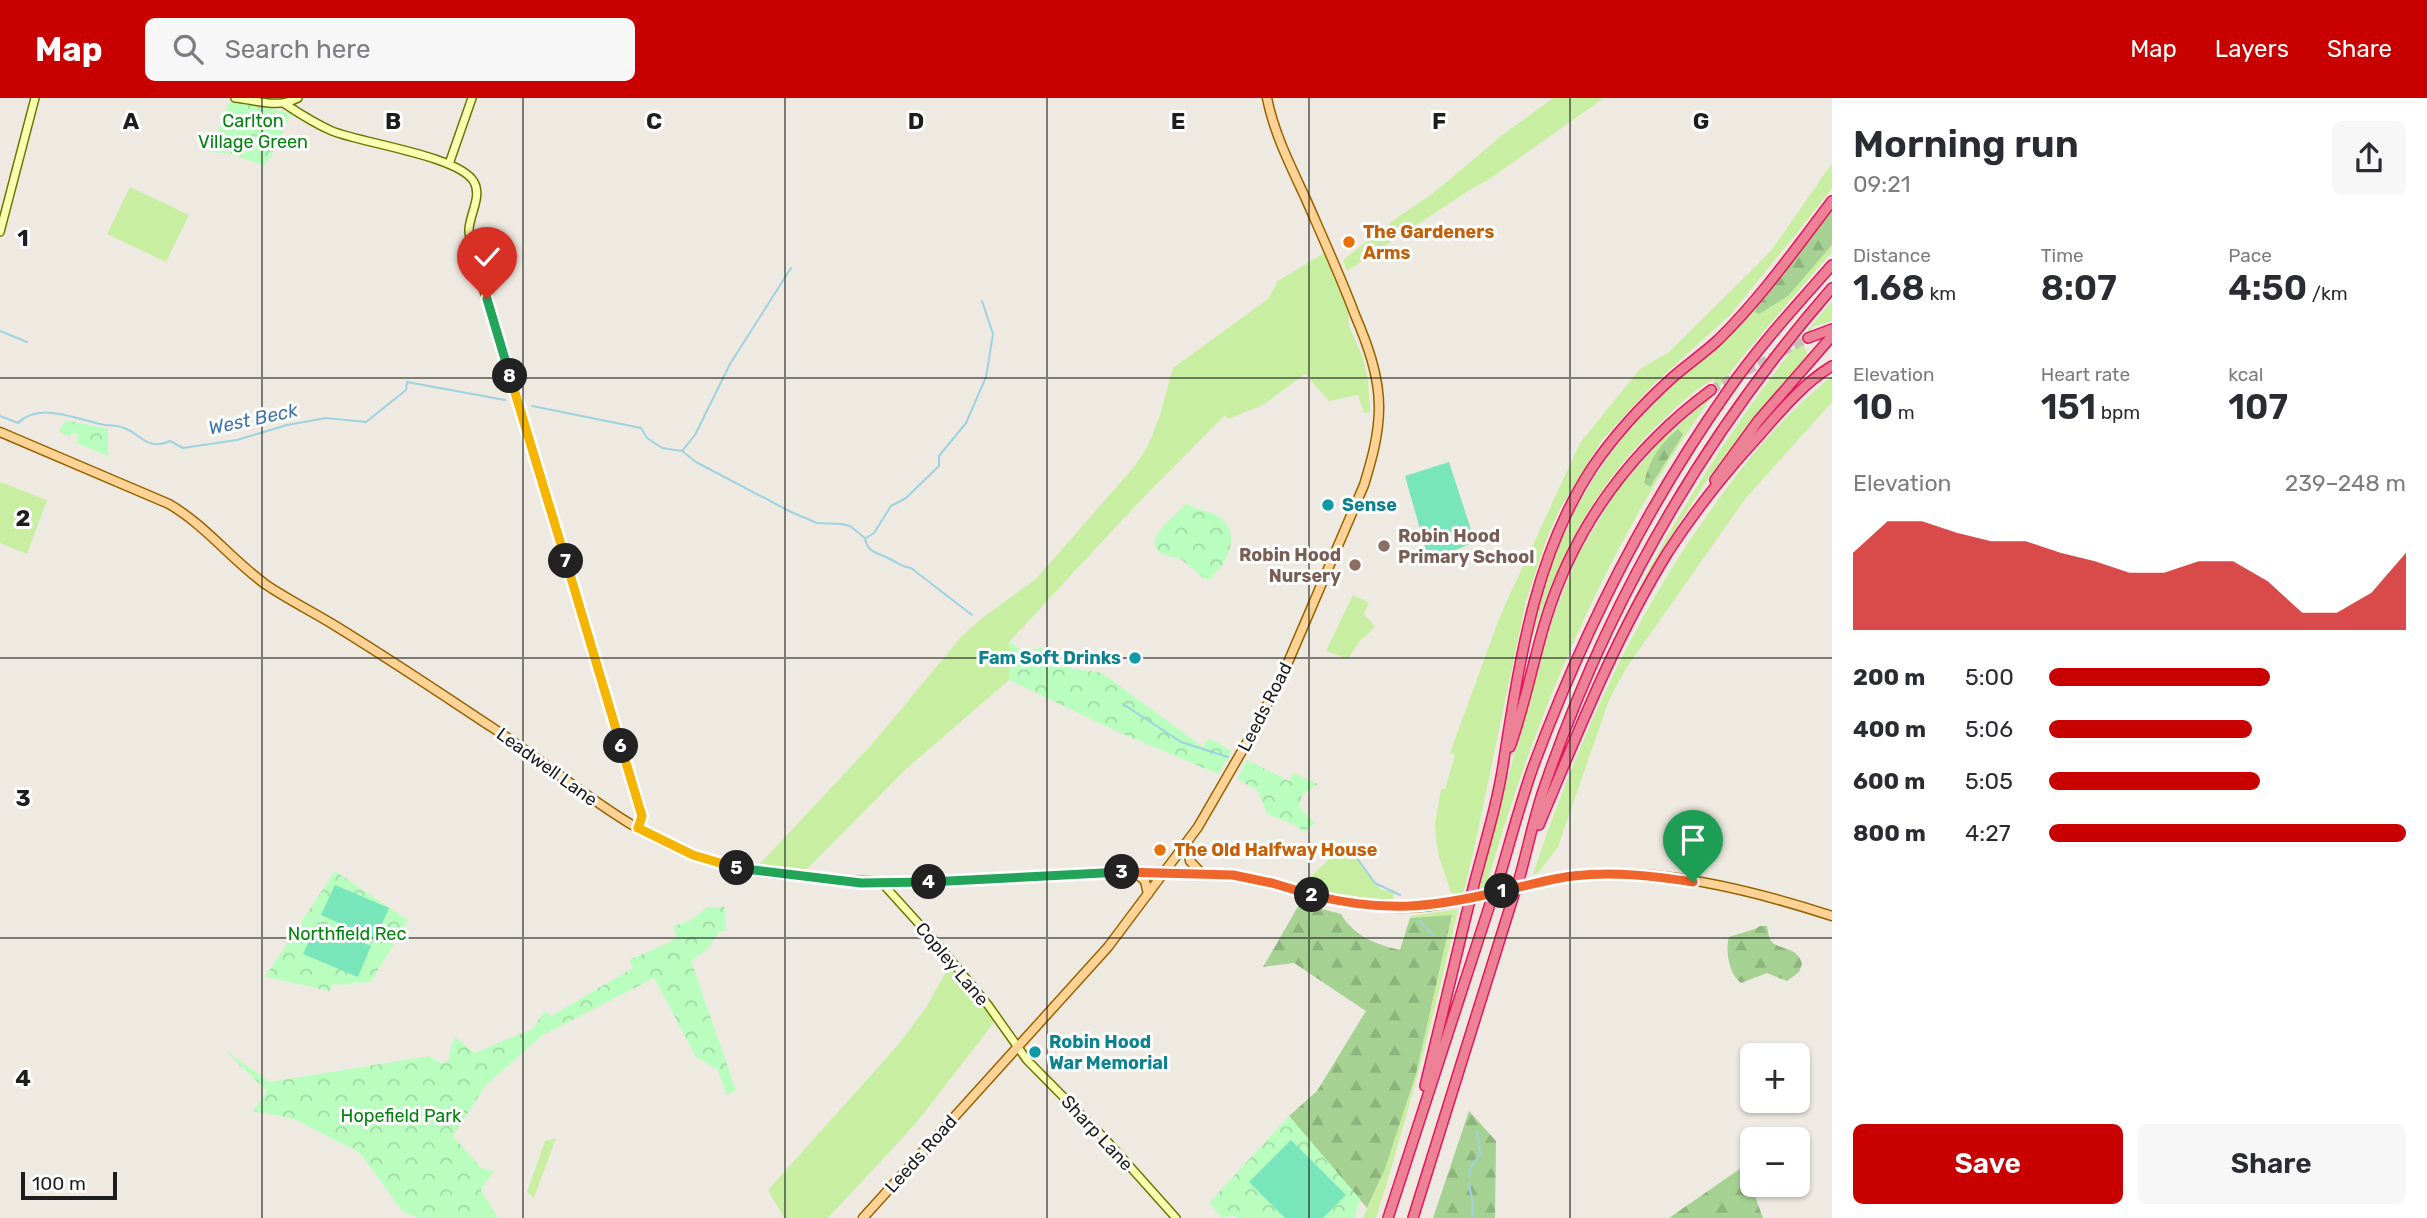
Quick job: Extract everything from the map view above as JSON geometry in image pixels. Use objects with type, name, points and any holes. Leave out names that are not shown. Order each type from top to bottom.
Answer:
[{"type":"highway","points":[[1412,1142],[1504,761],[1508,728],[1541,575],[1553,541],[1592,468],[1623,428],[1643,405],[1716,342],[1748,308],[1832,201]]},
{"type":"highway","points":[[1388,1218],[1533,768],[1595,616],[1645,524],[1728,390],[1832,265]]},
{"type":"highway","points":[[1413,1218],[1520,876],[1543,792],[1604,634],[1678,496],[1735,410],[1832,288]]},
{"type":"highway","points":[[1808,338],[1832,329]]},
{"type":"highway","points":[[1526,855],[1603,674],[1668,553],[1718,473],[1745,437],[1832,336]]},
{"type":"highway","points":[[1702,502],[1802,388],[1832,366]]},
{"type":"highway","points":[[1504,761],[1517,727],[1559,580],[1584,528],[1634,459],[1679,413],[1712,390]]},
{"type":"main road","name":"Leeds Road","points":[[863,1218],[1108,947],[1189,840],[1233,768],[1283,674],[1364,485],[1377,436],[1379,404],[1371,358],[1338,271],[1284,153],[1267,98]]},
{"type":"main road","name":"Leadwell Lane","points":[[0,432],[185,513],[261,581],[494,729],[572,786],[638,828],[693,855],[735,867],[824,879],[882,883],[954,882],[1135,872],[1202,874],[1251,878],[1331,900],[1392,908],[1447,903],[1570,876],[1618,874],[1652,876],[1735,890],[1832,916]]},
{"type":"main road","points":[[1189,840],[1190,861],[1202,874]]},
{"type":"main road","points":[[1135,872],[1145,881],[1148,894]]},
{"type":"street","points":[[0,232],[35,98]]},
{"type":"street","points":[[235,98],[285,104],[332,131],[449,164],[469,175],[475,183],[477,196],[469,229],[472,251],[642,816],[638,828]]},
{"type":"street","points":[[285,104],[298,98]]},
{"type":"street","points":[[449,164],[472,98]]},
{"type":"street","name":"Copley Lane","points":[[882,883],[988,1005],[1018,1048]]},
{"type":"street","name":"Sharp Lane","points":[[1018,1048],[1176,1218]]},
{"type":"green space","points":[[1553,98],[1604,98],[1488,180],[1347,271],[1343,260],[1436,191],[1501,136]]},
{"type":"green space","name":"Carlton Village Green","points":[[229,102],[261,106],[291,114],[264,166],[231,154],[210,152]]},
{"type":"green space","points":[[1832,163],[1832,188],[1808,219],[1730,315],[1655,383],[1602,440],[1560,509],[1547,538],[1526,601],[1463,895],[1455,896],[1451,892],[1439,857],[1435,824],[1441,789],[1445,789],[1455,755],[1450,753],[1500,616],[1580,443],[1640,369],[1669,352],[1771,251]]},
{"type":"green space","points":[[130,187],[189,215],[166,262],[107,234]]},
{"type":"green space","points":[[1832,208],[1832,245],[1788,296],[1759,314],[1755,312],[1757,304]]},
{"type":"green space","points":[[1832,245],[1832,252],[1716,391],[1665,467],[1632,524],[1574,641],[1526,763],[1486,887],[1479,889],[1554,615],[1578,555],[1618,489],[1661,441],[1710,397],[1714,379],[1682,402],[1640,443],[1600,494],[1567,549],[1532,641],[1550,572],[1577,508],[1613,450],[1661,396],[1723,341],[1757,304],[1755,311],[1788,295]]},
{"type":"green space","points":[[1324,253],[1348,311],[1349,326],[1363,358],[1368,380],[1370,412],[1364,413],[1358,395],[1329,401],[1305,374],[1263,405],[1228,419],[1225,415],[1138,503],[1009,642],[1009,680],[907,768],[804,872],[758,866],[873,743],[962,636],[1036,579],[1134,467],[1148,446],[1173,368],[1268,299],[1278,281]]},
{"type":"green space","points":[[1832,301],[1832,321],[1813,327],[1804,346],[1808,354],[1703,486],[1656,560],[1619,628],[1665,541],[1715,457],[1771,377]]},
{"type":"green space","points":[[1832,376],[1832,402],[1745,499],[1627,667],[1609,700],[1558,847],[1537,874],[1533,874],[1569,774],[1590,726],[1636,630],[1662,584],[1690,539],[1746,463],[1786,417]]},
{"type":"green space","points":[[66,420],[108,429],[108,456],[76,443],[78,435],[72,433],[69,437],[59,431]]},
{"type":"green space","points":[[1678,429],[1683,434],[1650,487],[1644,483],[1652,460]]},
{"type":"green space","points":[[1449,462],[1475,542],[1429,561],[1405,476]]},
{"type":"green space","points":[[0,482],[47,500],[27,554],[0,543]]},
{"type":"green space","points":[[1187,503],[1218,516],[1230,531],[1230,550],[1226,559],[1208,580],[1182,560],[1163,554],[1156,548],[1155,541],[1163,526]]},
{"type":"green space","points":[[1353,595],[1369,603],[1364,614],[1375,627],[1359,642],[1348,659],[1326,651]]},
{"type":"green space","points":[[1009,642],[1026,653],[1041,647],[1070,668],[1102,673],[1203,747],[1209,738],[1232,751],[1218,774],[1118,732],[1009,680]]},
{"type":"green space","points":[[1247,760],[1289,781],[1294,773],[1318,784],[1302,795],[1299,807],[1315,823],[1304,832],[1295,825],[1267,814],[1258,791],[1237,779]]},
{"type":"green space","points":[[1346,844],[1381,890],[1394,891],[1393,902],[1347,898],[1302,884]]},
{"type":"green space","name":"Northfield Rec","points":[[335,871],[408,920],[371,982],[333,984],[330,991],[265,977]]},
{"type":"green space","points":[[335,885],[389,908],[375,939],[321,915]]},
{"type":"green space","points":[[1300,903],[1341,914],[1359,934],[1400,950],[1410,918],[1452,915],[1416,1074],[1385,1169],[1367,1208],[1289,1116],[1317,1091],[1366,1011],[1294,963],[1263,967]]},
{"type":"green space","name":"Hopefield Park","points":[[707,907],[725,907],[726,931],[719,931],[709,948],[691,961],[736,1090],[726,1095],[718,1070],[696,1057],[654,978],[543,1035],[485,1086],[453,1136],[481,1168],[494,1171],[481,1190],[498,1218],[418,1218],[403,1212],[360,1153],[294,1119],[253,1111],[267,1091],[222,1048],[270,1082],[429,1056],[440,1063],[449,1060],[451,1046],[456,1037],[474,1053],[532,1029],[545,1011],[551,1016],[633,968],[629,960],[672,941],[676,936],[673,926],[691,920]]},
{"type":"green space","points":[[1458,909],[1420,1064],[1376,1218],[1363,1218],[1385,1169],[1416,1074],[1452,916],[1410,918]]},
{"type":"green space","points":[[318,922],[371,946],[358,977],[303,954]]},
{"type":"green space","points":[[1767,926],[1773,943],[1792,951],[1800,958],[1802,964],[1799,972],[1787,981],[1767,973],[1741,983],[1731,968],[1728,955],[1729,937]]},
{"type":"green space","points":[[949,967],[995,1021],[917,1122],[828,1218],[784,1218],[768,1190],[898,1045],[925,1009]]},
{"type":"green space","points":[[1469,1111],[1496,1141],[1495,1218],[1433,1218]]},
{"type":"green space","points":[[1289,1116],[1360,1199],[1355,1218],[1222,1218],[1209,1203]]},
{"type":"green space","points":[[556,1138],[534,1198],[527,1192],[545,1141]]},
{"type":"green space","points":[[1291,1140],[1346,1195],[1323,1218],[1285,1218],[1249,1182]]},
{"type":"green space","points":[[1740,1169],[1740,1197],[1755,1197],[1763,1218],[1669,1218]]},
{"type":"waterway","points":[[683,450],[695,435],[730,364],[791,268]]},
{"type":"waterway","points":[[866,538],[874,533],[891,506],[906,498],[939,466],[939,456],[966,423],[986,377],[993,334],[982,301]]},
{"type":"waterway","points":[[0,331],[27,342]]},
{"type":"waterway","name":"West Beck","points":[[0,416],[18,423],[37,413],[60,414],[128,429],[149,443],[162,444],[170,441],[183,448],[237,440],[287,425],[326,418],[366,422],[406,390],[407,382],[505,400]]},
{"type":"waterway","name":"West Beck","points":[[532,406],[641,428],[647,438],[662,448],[682,451],[696,462],[791,512],[817,523],[850,526],[865,538],[871,550],[911,568],[972,615]]},
{"type":"waterway","points":[[1123,704],[1181,742],[1228,757]]},
{"type":"waterway","points":[[1341,844],[1354,854],[1375,883],[1400,895]]},
{"type":"waterway","points":[[1418,920],[1433,935]]},
{"type":"waterway","points":[[1469,1177],[1470,1169],[1480,1154],[1477,1131]]},
{"type":"waterway","points":[[1469,1183],[1472,1218]]},
{"type":"tunnel","points":[[1711,390],[1808,338]]},
{"type":"place","name":"The Gardeners Arms","points":[[1349,242]]},
{"type":"place","name":"Sense","points":[[1328,505]]},
{"type":"place","name":"Robin Hood Primary School","points":[[1384,546]]},
{"type":"place","name":"Robin Hood Nursery","points":[[1355,565]]},
{"type":"place","name":"Fam Soft Drinks","points":[[1135,658]]},
{"type":"place","name":"The Old Halfway House","points":[[1160,850]]},
{"type":"place","name":"Robin Hood War Memorial","points":[[1035,1052]]},
{"type":"route","points":[[487,299],[642,816],[638,828],[669,844],[693,855],[735,867],[861,883],[954,882],[1125,872],[1214,874],[1251,878],[1331,900],[1392,908],[1447,903],[1590,874],[1652,876],[1693,882]]}]
